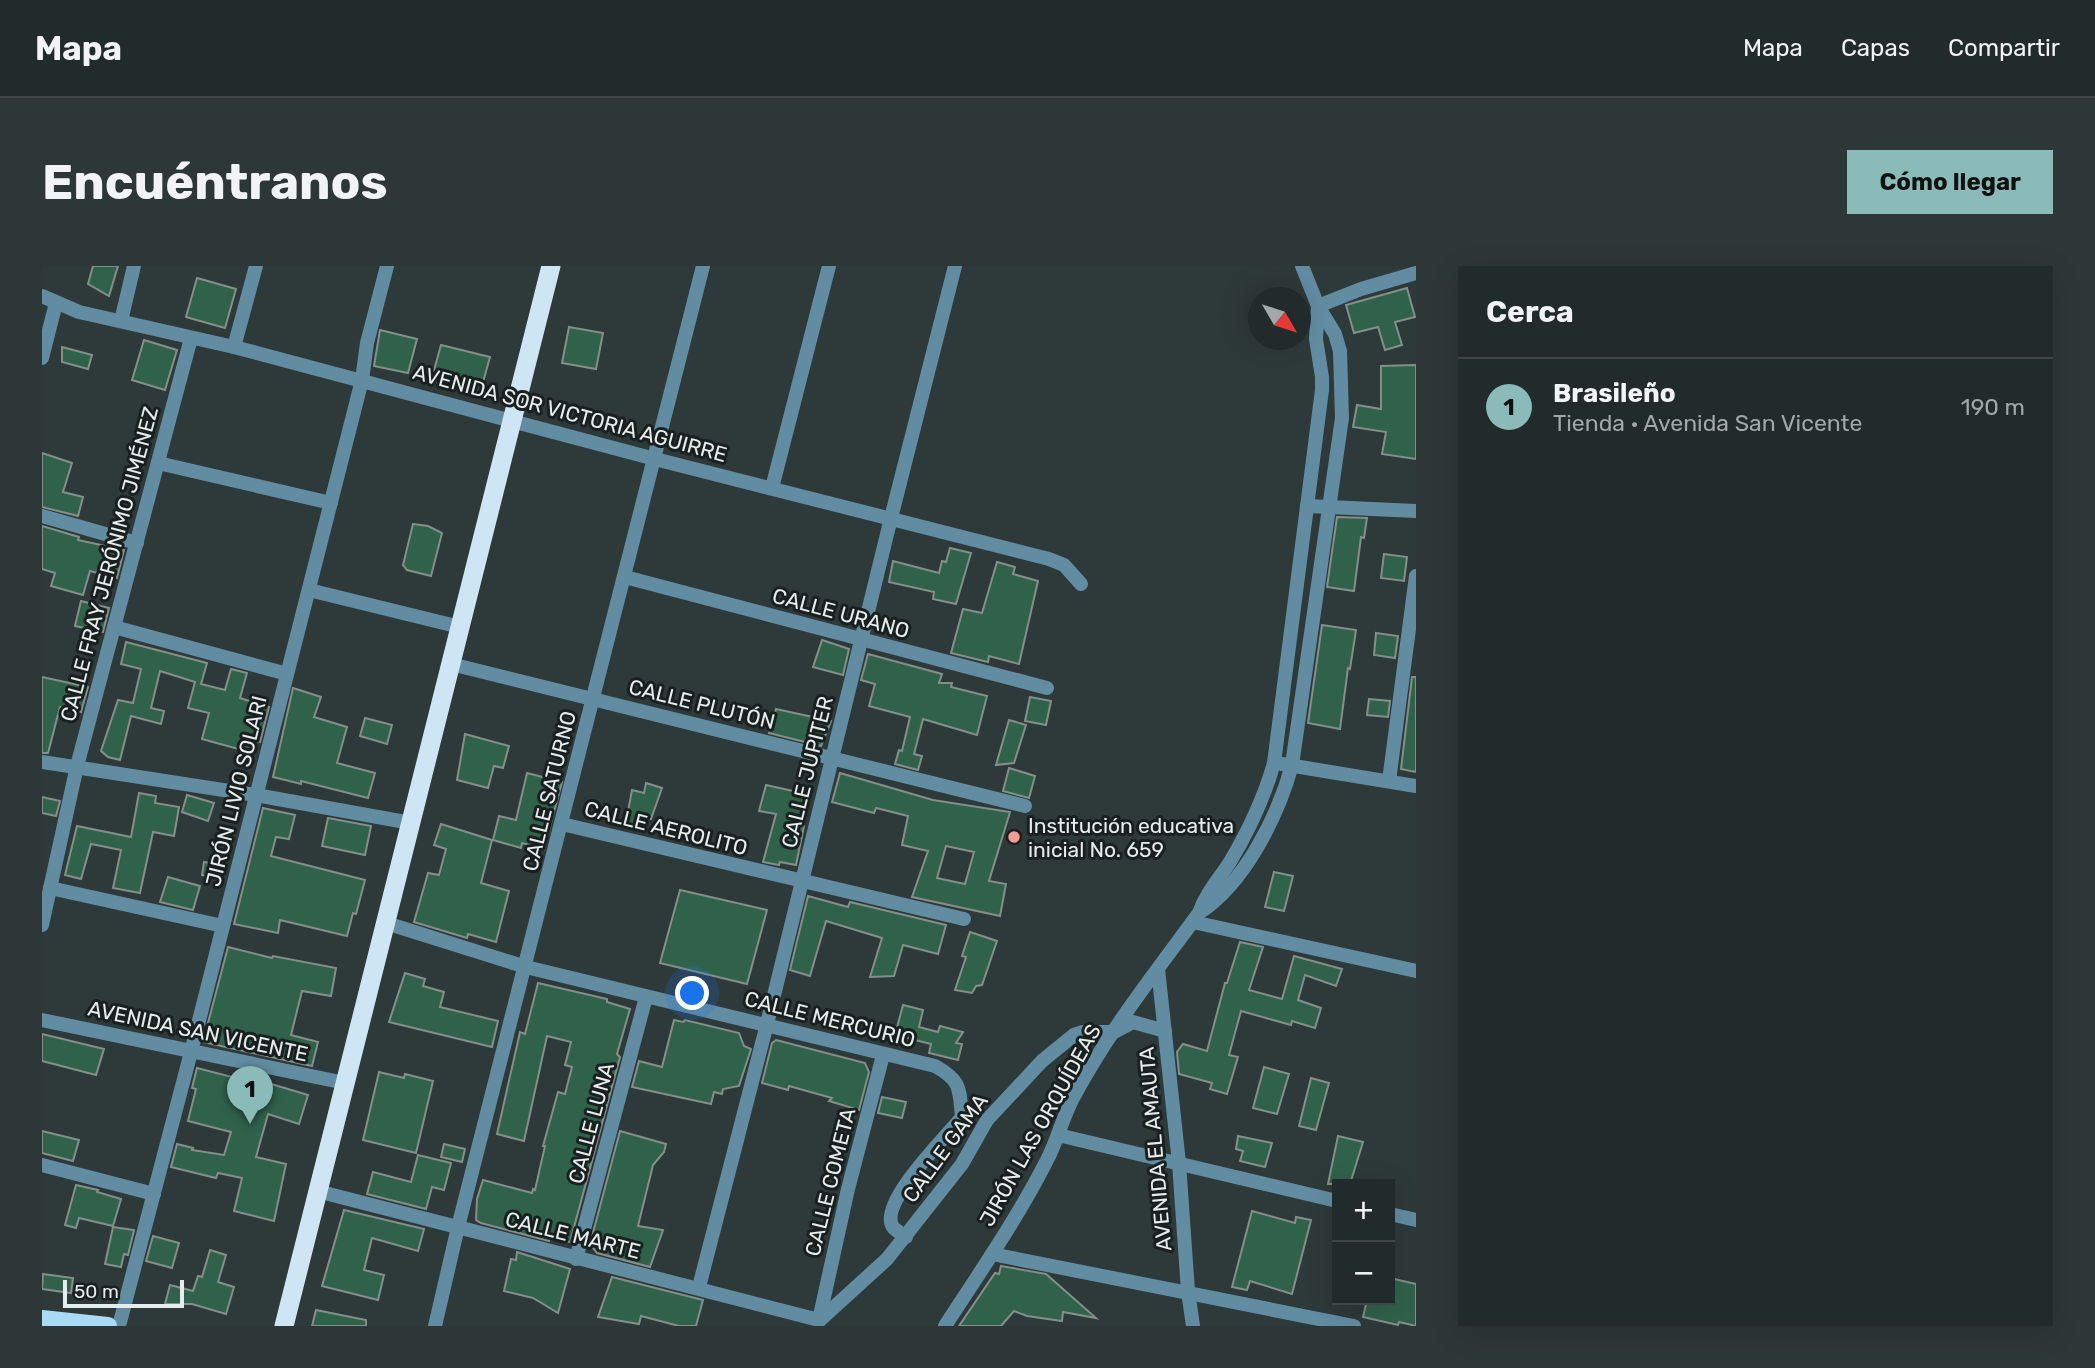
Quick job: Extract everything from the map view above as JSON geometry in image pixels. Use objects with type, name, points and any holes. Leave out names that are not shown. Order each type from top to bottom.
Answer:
[{"type":"highway","points":[[284,1326],[551,266]]},
{"type":"main road","points":[[42,1319],[108,1326]]},
{"type":"street","points":[[121,321],[134,266]]},
{"type":"street","points":[[234,347],[257,266]]},
{"type":"street","name":"JIRÓN LIVIO SOLARI","points":[[119,1326],[331,503],[387,266]]},
{"type":"street","name":"CALLE SATURNO","points":[[435,1326],[704,266]]},
{"type":"street","points":[[772,488],[829,266]]},
{"type":"street","name":"CALLE JUPITER","points":[[699,1287],[956,266]]},
{"type":"street","points":[[1196,917],[1220,897],[1261,841],[1278,808],[1292,765],[1342,418],[1341,358],[1335,334],[1318,306],[1302,266]]},
{"type":"street","points":[[1318,306],[1410,274]]},
{"type":"street","name":"AVENIDA SOR VICTORIA AGUIRRE","points":[[42,296],[79,312],[234,347],[1049,559],[1063,565],[1081,584]]},
{"type":"street","points":[[42,358],[56,303]]},
{"type":"street","points":[[1196,917],[1248,829],[1274,763],[1322,384],[1316,339],[1318,306]]},
{"type":"street","name":"CALLE FRAY JERÓNIMO JIMÉNEZ","points":[[42,925],[77,766],[191,338]]},
{"type":"street","points":[[158,463],[331,503]]},
{"type":"street","points":[[1307,506],[1416,511]]},
{"type":"street","points":[[42,516],[136,543]]},
{"type":"street","points":[[1389,781],[1416,576]]},
{"type":"street","name":"CALLE URANO","points":[[625,578],[1047,688]]},
{"type":"street","points":[[309,590],[460,627]]},
{"type":"street","points":[[114,626],[287,674]]},
{"type":"street","name":"CALLE PLUTÓN","points":[[451,664],[1025,806]]},
{"type":"street","points":[[42,762],[411,822]]},
{"type":"street","points":[[1274,763],[1416,786]]},
{"type":"street","name":"CALLE AEROLITO","points":[[562,824],[964,919]]},
{"type":"street","points":[[50,888],[223,926]]},
{"type":"street","points":[[1196,917],[1416,971]]},
{"type":"street","name":"JIRÓN LAS ORQUÍDEAS","points":[[945,1326],[1032,1189],[1073,1099],[1114,1032],[1196,917]]},
{"type":"street","name":"CALLE MERCURIO","points":[[386,923],[526,967],[935,1066],[957,1081],[962,1117],[895,1198],[891,1209],[892,1226],[906,1237]]},
{"type":"street","name":"AVENIDA EL AMAUTA","points":[[1158,969],[1193,1326]]},
{"type":"street","name":"CALLE LUNA","points":[[576,1259],[646,997]]},
{"type":"street","name":"AVENIDA SAN VICENTE","points":[[42,1020],[345,1083]]},
{"type":"street","name":"CALLE GAMA","points":[[817,1323],[887,1259],[906,1237],[961,1164],[987,1120],[1042,1061],[1074,1035],[1083,1032],[1114,1032],[1133,1022],[1165,1031]]},
{"type":"street","name":"CALLE COMETA","points":[[817,1323],[883,1055]]},
{"type":"street","points":[[1058,1135],[1332,1200]]},
{"type":"street","points":[[42,1165],[154,1194]]},
{"type":"street","name":"CALLE MARTE","points":[[317,1191],[576,1259],[699,1287],[817,1323]]},
{"type":"street","points":[[1395,1215],[1416,1220]]},
{"type":"street","points":[[992,1254],[1354,1326]]},
{"type":"building","points":[[93,266],[118,266],[109,296],[88,284]]},
{"type":"building","points":[[197,278],[236,289],[225,328],[186,317]]},
{"type":"building","points":[[1407,288],[1415,317],[1395,322],[1402,345],[1385,350],[1378,327],[1354,333],[1346,305]]},
{"type":"building","points":[[569,327],[603,333],[596,369],[562,363]]},
{"type":"building","points":[[380,330],[417,339],[408,373],[374,366]]},
{"type":"building","points":[[144,340],[177,350],[165,390],[132,380]]},
{"type":"building","points":[[441,345],[490,357],[480,393],[431,381]]},
{"type":"building","points":[[62,347],[92,355],[88,369],[62,362]]},
{"type":"building","points":[[1416,365],[1416,459],[1382,454],[1386,432],[1353,427],[1357,405],[1381,409],[1381,366]]},
{"type":"building","points":[[42,453],[72,463],[63,492],[83,497],[78,516],[42,507]]},
{"type":"building","points":[[1337,517],[1367,518],[1364,538],[1361,537],[1354,591],[1327,587]]},
{"type":"building","points":[[413,524],[428,526],[442,533],[431,576],[407,570],[403,565]]},
{"type":"building","points":[[42,526],[79,537],[78,540],[124,550],[117,578],[90,571],[83,595],[51,586],[55,573],[42,569]]},
{"type":"building","points":[[950,548],[971,553],[956,604],[933,599],[934,592],[889,582],[893,561],[939,573]]},
{"type":"building","points":[[1384,554],[1407,557],[1404,581],[1381,578]]},
{"type":"building","points":[[997,562],[1015,567],[1013,574],[1038,581],[1019,664],[989,656],[988,662],[951,653],[963,609],[982,613]]},
{"type":"building","points":[[81,601],[109,608],[103,632],[75,626]]},
{"type":"building","points":[[1322,625],[1356,630],[1340,729],[1308,723]]},
{"type":"building","points":[[1376,633],[1398,636],[1395,658],[1374,655]]},
{"type":"building","points":[[822,640],[849,649],[843,675],[813,667]]},
{"type":"building","points":[[126,642],[207,663],[201,684],[225,690],[231,669],[247,673],[240,698],[269,707],[260,742],[257,741],[253,753],[202,739],[209,713],[188,708],[195,682],[160,671],[151,708],[164,711],[161,724],[131,716],[120,760],[108,757],[101,751],[118,700],[133,703],[141,669],[121,664]]},
{"type":"building","points":[[868,654],[942,674],[939,683],[952,683],[951,687],[987,696],[977,735],[923,719],[914,754],[922,756],[918,770],[895,764],[899,750],[902,751],[910,717],[869,706],[875,684],[861,680]]},
{"type":"building","points":[[42,677],[88,687],[81,712],[60,707],[48,753],[42,753]]},
{"type":"building","points":[[1412,677],[1416,677],[1416,772],[1401,769]]},
{"type":"building","points":[[293,688],[321,697],[314,717],[347,727],[337,763],[375,773],[368,798],[301,781],[301,784],[273,777]]},
{"type":"building","points":[[1030,697],[1051,701],[1046,725],[1025,721]]},
{"type":"building","points":[[1369,699],[1390,701],[1388,717],[1367,715]]},
{"type":"building","points":[[776,709],[831,721],[821,746],[769,733]]},
{"type":"building","points":[[365,718],[392,725],[387,744],[360,736]]},
{"type":"building","points":[[1009,720],[1026,725],[1014,763],[996,765]]},
{"type":"building","points":[[465,734],[509,746],[503,768],[494,766],[488,788],[457,780]]},
{"type":"building","points":[[1009,768],[1035,776],[1029,798],[1003,791]]},
{"type":"building","points":[[527,773],[562,782],[544,849],[522,843],[521,848],[493,840],[499,816],[516,820]]},
{"type":"building","points":[[840,773],[933,800],[1010,812],[989,881],[1006,884],[1000,916],[912,897],[928,851],[902,845],[908,816],[876,808],[874,813],[832,802]],"holes":[[[946,846],[974,852],[965,884],[937,878]]]},
{"type":"building","points":[[646,783],[662,788],[651,819],[641,816],[640,825],[626,822],[632,790],[644,793]]},
{"type":"building","points":[[766,785],[811,795],[801,825],[804,826],[796,865],[763,862],[776,814],[759,811]]},
{"type":"building","points":[[139,793],[156,796],[155,803],[179,807],[174,836],[153,832],[140,893],[113,888],[121,850],[91,844],[81,879],[65,875],[77,826],[131,837]]},
{"type":"building","points":[[187,795],[214,803],[208,821],[182,812]]},
{"type":"building","points":[[42,797],[60,801],[56,816],[42,813]]},
{"type":"building","points":[[263,808],[295,815],[289,839],[276,837],[271,856],[365,880],[347,936],[280,920],[278,933],[234,924]]},
{"type":"building","points":[[328,818],[371,826],[365,855],[322,846]]},
{"type":"building","points":[[441,824],[492,840],[481,883],[509,891],[496,942],[468,934],[467,938],[414,922],[428,873],[439,875],[446,849],[434,845]]},
{"type":"building","points":[[204,862],[223,865],[220,879],[202,875]]},
{"type":"building","points":[[1274,872],[1293,876],[1284,911],[1265,907]]},
{"type":"building","points":[[168,877],[200,886],[193,910],[160,902]]},
{"type":"building","points":[[680,890],[767,910],[747,984],[660,963]]},
{"type":"building","points":[[808,896],[848,907],[850,902],[946,925],[938,954],[903,945],[894,976],[870,977],[882,938],[826,921],[810,976],[790,970]]},
{"type":"building","points":[[970,932],[997,941],[982,985],[976,986],[972,993],[955,990],[966,957],[962,956]]},
{"type":"building","points":[[1240,942],[1263,947],[1249,990],[1282,999],[1294,956],[1342,969],[1336,986],[1305,975],[1298,1000],[1321,1008],[1315,1028],[1292,1021],[1291,1025],[1241,1011],[1229,1055],[1238,1057],[1227,1094],[1210,1089],[1212,1083],[1179,1074],[1177,1052],[1183,1044],[1207,1051],[1225,983]]},
{"type":"building","points":[[228,947],[272,958],[273,956],[336,968],[331,996],[302,991],[291,1035],[318,1042],[312,1066],[203,1042]]},
{"type":"building","points":[[405,973],[425,979],[423,986],[444,992],[440,1007],[498,1021],[492,1047],[389,1022]]},
{"type":"building","points":[[538,983],[607,999],[607,1002],[630,1009],[617,1054],[620,1057],[570,1242],[550,1237],[549,1241],[476,1220],[477,1199],[483,1180],[532,1193],[533,1189],[535,1190],[543,1146],[558,1092],[565,1094],[572,1067],[565,1065],[571,1042],[547,1036],[524,1141],[497,1134],[520,1032],[525,1034]]},
{"type":"building","points":[[903,1005],[923,1010],[919,1027],[938,1032],[940,1026],[963,1032],[956,1043],[962,1044],[958,1060],[929,1053],[931,1044],[895,1035]]},
{"type":"building","points":[[674,1020],[685,1020],[739,1033],[744,1046],[751,1049],[739,1086],[723,1089],[722,1094],[714,1092],[711,1104],[632,1087],[639,1061],[662,1067]]},
{"type":"building","points":[[42,1034],[104,1049],[96,1075],[42,1061]]},
{"type":"building","points":[[776,1040],[865,1063],[869,1072],[859,1110],[829,1101],[832,1098],[789,1086],[788,1090],[762,1083],[772,1043]]},
{"type":"building","points":[[1264,1067],[1289,1074],[1277,1114],[1253,1108]]},
{"type":"building","points":[[197,1068],[267,1086],[268,1083],[308,1095],[299,1124],[268,1114],[256,1157],[286,1164],[274,1221],[234,1211],[242,1178],[218,1173],[216,1178],[171,1167],[177,1144],[193,1148],[192,1150],[224,1155],[231,1132],[188,1121],[196,1089],[192,1088]]},
{"type":"building","points":[[379,1072],[404,1078],[405,1074],[433,1081],[416,1153],[363,1140]]},
{"type":"building","points":[[1311,1078],[1329,1083],[1316,1130],[1299,1126]]},
{"type":"building","points":[[882,1097],[906,1102],[902,1118],[878,1113]]},
{"type":"building","points":[[42,1131],[79,1140],[73,1161],[42,1153]]},
{"type":"building","points":[[620,1131],[666,1144],[664,1152],[653,1165],[638,1226],[663,1230],[650,1267],[597,1253],[590,1244]]},
{"type":"building","points":[[1238,1136],[1272,1143],[1265,1167],[1240,1161],[1243,1151],[1236,1149]]},
{"type":"building","points":[[1338,1136],[1363,1142],[1352,1179],[1332,1179],[1332,1184],[1328,1184]]},
{"type":"building","points":[[444,1144],[465,1149],[462,1162],[441,1157]]},
{"type":"building","points":[[418,1155],[451,1163],[444,1190],[432,1187],[426,1209],[367,1194],[373,1172],[411,1182]]},
{"type":"building","points":[[76,1185],[121,1199],[113,1226],[79,1218],[76,1228],[65,1225]]},
{"type":"building","points":[[344,1210],[424,1229],[418,1251],[372,1238],[364,1270],[384,1275],[378,1300],[322,1286]]},
{"type":"building","points":[[1252,1211],[1295,1223],[1296,1217],[1311,1220],[1292,1294],[1250,1281],[1247,1290],[1232,1287]]},
{"type":"building","points":[[113,1227],[134,1230],[128,1255],[124,1254],[121,1267],[105,1264]]},
{"type":"building","points":[[153,1236],[179,1243],[172,1268],[146,1261]]},
{"type":"building","points":[[210,1250],[226,1255],[218,1282],[234,1287],[226,1314],[192,1304],[165,1304],[170,1285],[193,1291],[198,1276],[202,1277]]},
{"type":"building","points":[[517,1252],[570,1269],[558,1313],[533,1298],[504,1291],[511,1259],[516,1260]]},
{"type":"building","points":[[1001,1266],[1046,1274],[1096,1318],[1063,1312],[1062,1321],[1027,1316],[1014,1311],[1001,1326],[959,1326],[995,1273],[999,1274]]},
{"type":"building","points":[[43,1274],[73,1278],[71,1293],[42,1289]]},
{"type":"building","points":[[612,1277],[703,1300],[696,1326],[679,1326],[641,1316],[639,1324],[598,1317]]},
{"type":"building","points":[[1395,1279],[1416,1284],[1416,1326],[1363,1317],[1366,1305],[1395,1305]]},
{"type":"building","points":[[316,1310],[366,1320],[366,1326],[312,1326]]},
{"type":"place","name":"Institución educativa inicial No. 659","points":[[1014,837]]},
{"type":"place","name":"Brasileño","points":[[250,1124]]}]
